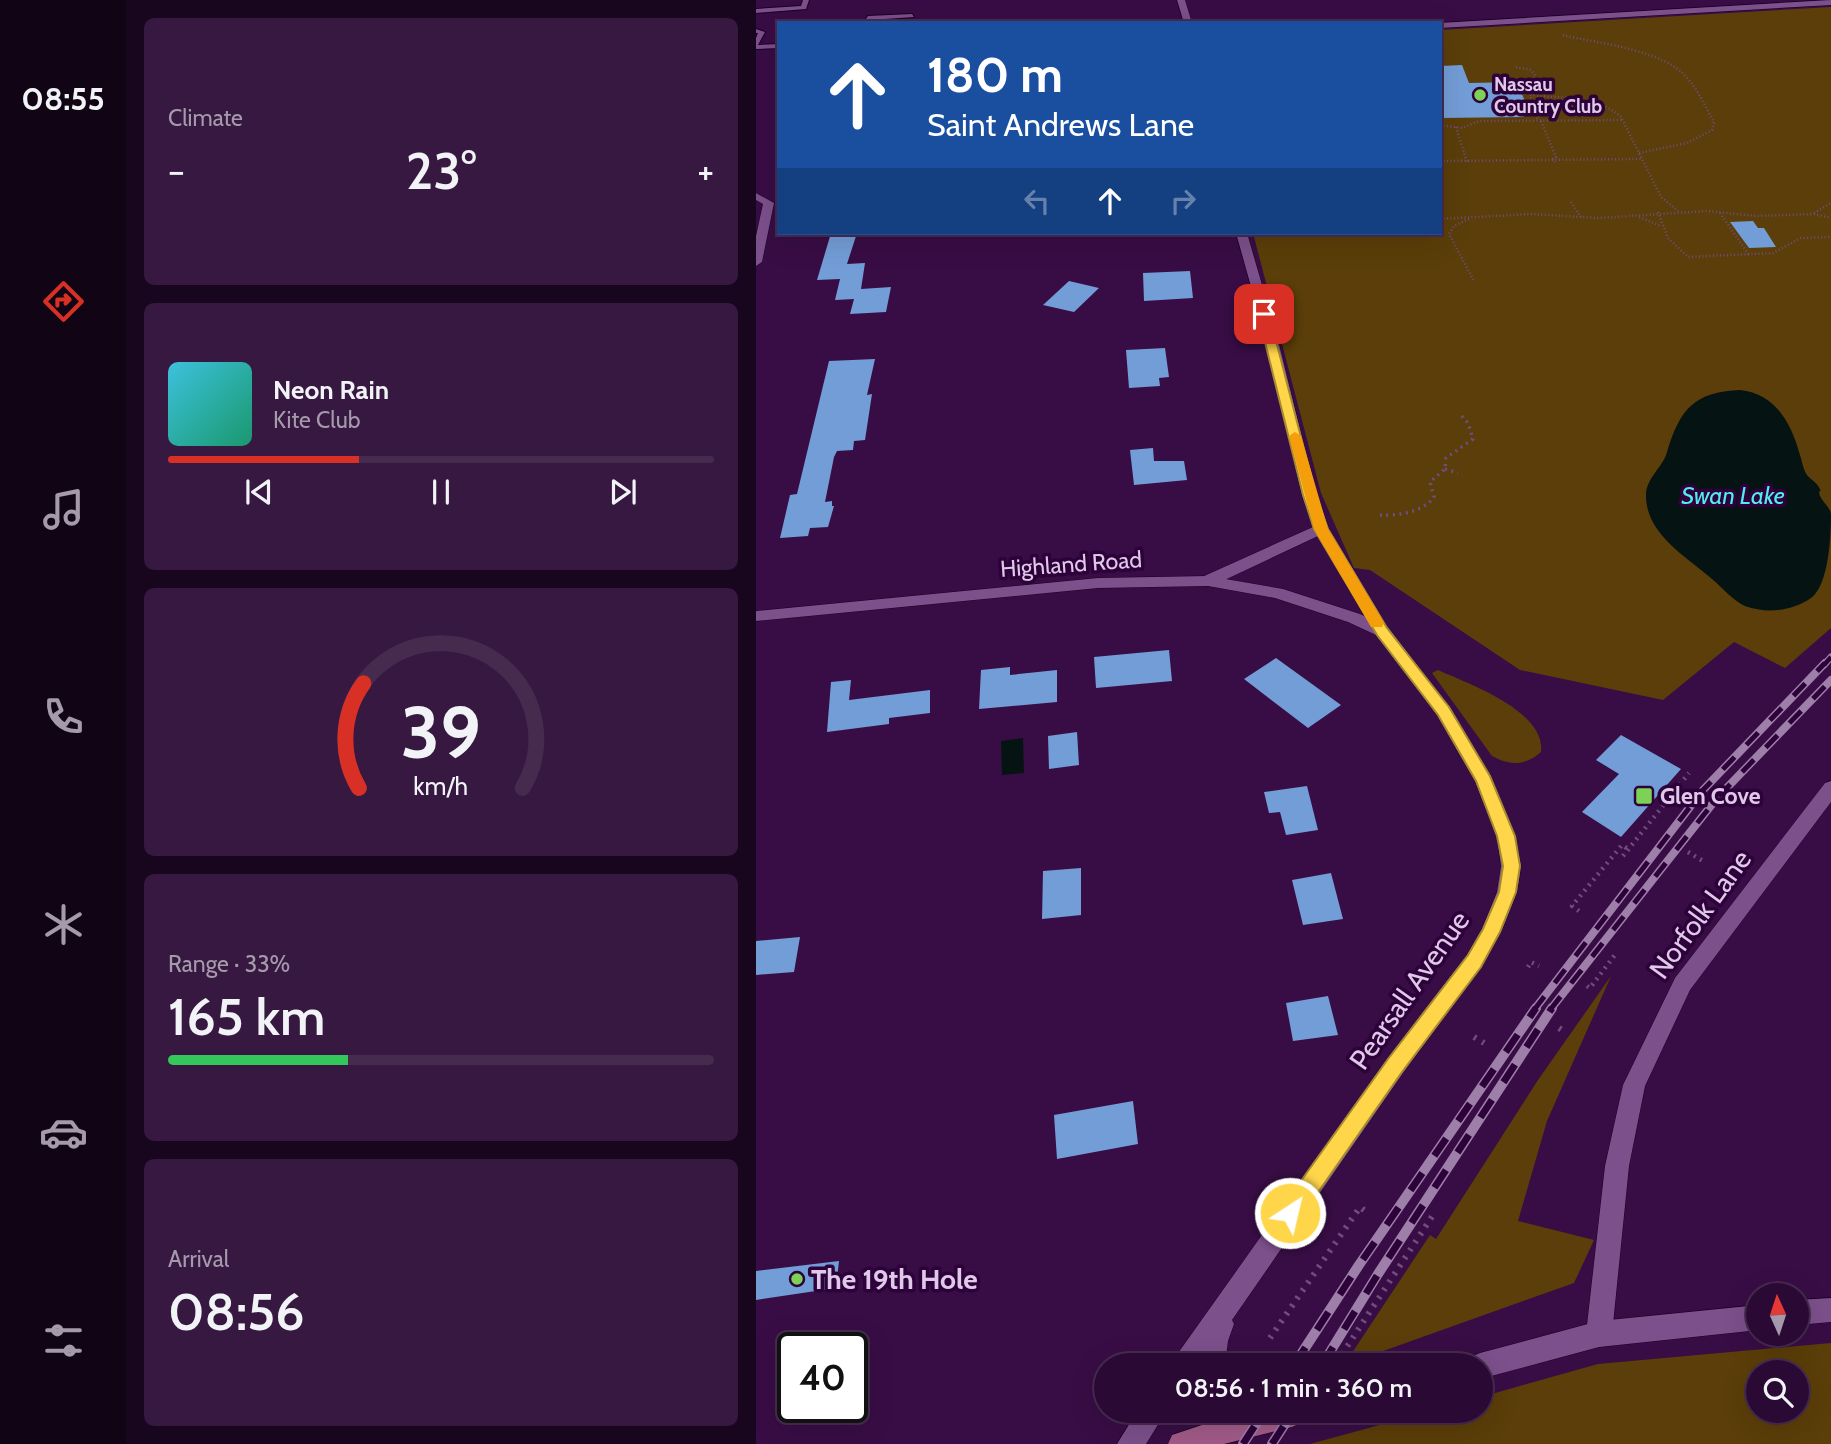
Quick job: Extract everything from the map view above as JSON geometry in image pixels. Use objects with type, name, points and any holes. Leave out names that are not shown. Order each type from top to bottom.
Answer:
[{"type":"main road","points":[[1181,1444],[1229,1423]]},
{"type":"street","points":[[1181,0],[1187,21]]},
{"type":"street","points":[[1442,24],[1831,2]]},
{"type":"street","points":[[756,196],[774,202],[756,262]]},
{"type":"street","name":"Pearsall Avenue","points":[[1193,1353],[1388,1075],[1474,961],[1491,932],[1507,892],[1511,866],[1506,836],[1484,780],[1443,711],[1382,631],[1321,529],[1309,495],[1272,340],[1242,235]]},
{"type":"street","points":[[1208,581],[1321,529]]},
{"type":"street","name":"Highland Road","points":[[756,616],[1048,586],[1208,581],[1277,593],[1354,618],[1382,631]]},
{"type":"street","name":"Norfolk Lane","points":[[1599,1334],[1617,1166],[1634,1085],[1682,984],[1831,788]]},
{"type":"street","points":[[1214,1353],[1215,1341],[1238,1289]]},
{"type":"street","points":[[1810,1312],[1831,1310]]},
{"type":"street","points":[[1493,1363],[1599,1334],[1746,1318]]},
{"type":"street","points":[[1130,1444],[1145,1423]]},
{"type":"lane","points":[[756,11],[804,8],[806,0]]},
{"type":"lane","points":[[867,21],[868,18],[912,16]]},
{"type":"lane","points":[[756,32],[762,32],[756,45],[777,46]]},
{"type":"path","points":[[1560,35],[1663,59],[1689,79],[1714,122],[1712,130],[1687,143],[1639,153]]},
{"type":"path","points":[[1516,67],[1531,70],[1535,76],[1530,95],[1554,160]]},
{"type":"path","points":[[1530,95],[1595,99],[1612,107],[1623,120],[1661,197],[1678,211]]},
{"type":"path","points":[[1442,125],[1456,127],[1479,121],[1623,120]]},
{"type":"path","points":[[1456,127],[1467,162]]},
{"type":"path","points":[[1442,161],[1642,159]]},
{"type":"path","points":[[1571,202],[1581,217]]},
{"type":"path","points":[[1814,214],[1831,203]]},
{"type":"path","points":[[1442,219],[1531,214],[1628,216],[1678,211],[1756,216],[1814,214],[1831,218]]},
{"type":"path","points":[[1658,212],[1661,226],[1680,254],[1688,257],[1773,253],[1801,238],[1831,236]]},
{"type":"path","points":[[1720,212],[1749,255]]},
{"type":"path","points":[[1628,216],[1646,218],[1661,226]]},
{"type":"path","points":[[1475,281],[1449,234],[1454,226],[1476,217]]},
{"type":"path","points":[[1380,515],[1397,516],[1430,503],[1434,497],[1430,482],[1445,468],[1449,453],[1473,439],[1468,423],[1460,414]]},
{"type":"path","points":[[1445,468],[1458,473]]},
{"type":"path","points":[[1623,856],[1689,773]]},
{"type":"path","points":[[1579,911],[1572,906],[1622,845],[1628,849]]},
{"type":"path","points":[[1688,852],[1703,861]]},
{"type":"path","points":[[1587,986],[1590,988],[1617,952]]},
{"type":"path","points":[[1528,967],[1531,962],[1539,966]]},
{"type":"path","points":[[1474,1037],[1484,1043]]},
{"type":"path","points":[[1270,1338],[1360,1207],[1368,1213]]},
{"type":"path","points":[[1343,1353],[1433,1215]]},
{"type":"shaded area","name":"Nassau Country Club","points":[[1831,7],[1831,628],[1785,668],[1734,642],[1663,700],[1520,670],[1370,570],[1354,568],[1321,493],[1254,235],[1442,235],[1442,30]]},
{"type":"shaded area","points":[[1438,670],[1486,691],[1519,712],[1539,737],[1541,752],[1529,760],[1517,763],[1505,762],[1492,756],[1432,673]]},
{"type":"shaded area","points":[[1611,976],[1547,1121],[1518,1221],[1594,1240],[1574,1283],[1378,1353],[1352,1353],[1430,1235],[1436,1239],[1538,1080]]},
{"type":"shaded area","points":[[1831,1343],[1831,1444],[1310,1444],[1387,1423],[1493,1423],[1493,1394],[1598,1364]]},
{"type":"water","name":"Swan Lake","points":[[1740,390],[1763,397],[1787,421],[1806,473],[1820,489],[1820,496],[1831,514],[1828,559],[1822,582],[1811,598],[1788,608],[1762,610],[1736,601],[1669,543],[1652,521],[1647,508],[1649,482],[1665,457],[1677,424],[1684,414],[1700,399],[1711,394]]},
{"type":"water","points":[[1023,738],[1024,773],[1002,775],[1001,741]]},
{"type":"building","name":"Nassau Country Club","points":[[1462,65],[1469,83],[1517,82],[1529,111],[1522,111],[1524,117],[1442,118],[1442,66]]},
{"type":"building","points":[[1753,221],[1758,228],[1764,228],[1776,247],[1749,248],[1730,222]]},
{"type":"building","points":[[830,235],[856,235],[847,264],[865,263],[861,289],[891,287],[886,312],[850,314],[854,299],[835,300],[840,279],[817,280]]},
{"type":"building","points":[[1190,271],[1193,298],[1144,301],[1143,273]]},
{"type":"building","points":[[1069,281],[1099,288],[1074,312],[1043,305]]},
{"type":"building","points":[[1165,348],[1169,377],[1159,378],[1160,386],[1129,388],[1126,350]]},
{"type":"building","points":[[875,359],[867,395],[872,394],[865,440],[854,441],[853,450],[837,451],[834,457],[825,502],[832,501],[834,506],[828,527],[810,528],[808,536],[780,538],[790,495],[797,494],[829,361]]},
{"type":"building","points":[[1153,448],[1154,461],[1184,461],[1187,480],[1134,485],[1130,450]]},
{"type":"building","points":[[1169,650],[1172,681],[1096,688],[1094,657]]},
{"type":"building","points":[[1276,658],[1341,705],[1308,728],[1244,679]]},
{"type":"building","points":[[1010,667],[1010,675],[1057,670],[1057,702],[979,709],[981,670]]},
{"type":"building","points":[[851,680],[849,700],[930,690],[930,713],[889,718],[889,724],[827,732],[831,682]]},
{"type":"building","points":[[1077,732],[1079,765],[1049,769],[1048,736]]},
{"type":"building","name":"Glen Cove","points":[[1621,735],[1681,769],[1621,837],[1582,812],[1619,774],[1596,760]]},
{"type":"building","points":[[1307,786],[1318,830],[1286,835],[1280,812],[1269,813],[1264,792]]},
{"type":"building","points":[[1081,868],[1081,915],[1042,919],[1043,871]]},
{"type":"building","points":[[1331,873],[1343,919],[1303,925],[1292,880]]},
{"type":"building","points":[[800,937],[794,972],[756,975],[756,941]]},
{"type":"building","points":[[1328,996],[1338,1035],[1293,1041],[1286,1003]]},
{"type":"building","points":[[1133,1101],[1138,1144],[1057,1159],[1054,1115]]},
{"type":"building","name":"The 19th Hole","points":[[839,1261],[836,1288],[756,1300],[756,1271]]},
{"type":"railway","points":[[1824,665],[1831,657]]},
{"type":"railway","points":[[1534,1010],[1703,790],[1825,663]]},
{"type":"railway","points":[[1550,1010],[1717,798],[1831,680]]},
{"type":"railway","points":[[1302,1353],[1536,1008]]},
{"type":"railway","points":[[1329,1353],[1552,1008]]},
{"type":"railway","points":[[1243,1444],[1257,1423]]},
{"type":"railway","points":[[1272,1444],[1286,1423]]},
{"type":"slow traffic","points":[[1295,436],[1309,495],[1321,529],[1377,623]]},
{"type":"place","name":"Nassau Country Club","points":[[1480,95]]},
{"type":"place","name":"Glen Cove","points":[[1644,796]]},
{"type":"place","name":"The 19th Hole","points":[[797,1279]]},
{"type":"route","points":[[1264,314],[1309,495],[1321,529],[1382,631],[1443,711],[1484,780],[1506,836],[1511,866],[1507,892],[1491,932],[1474,961],[1290,1213]]}]
